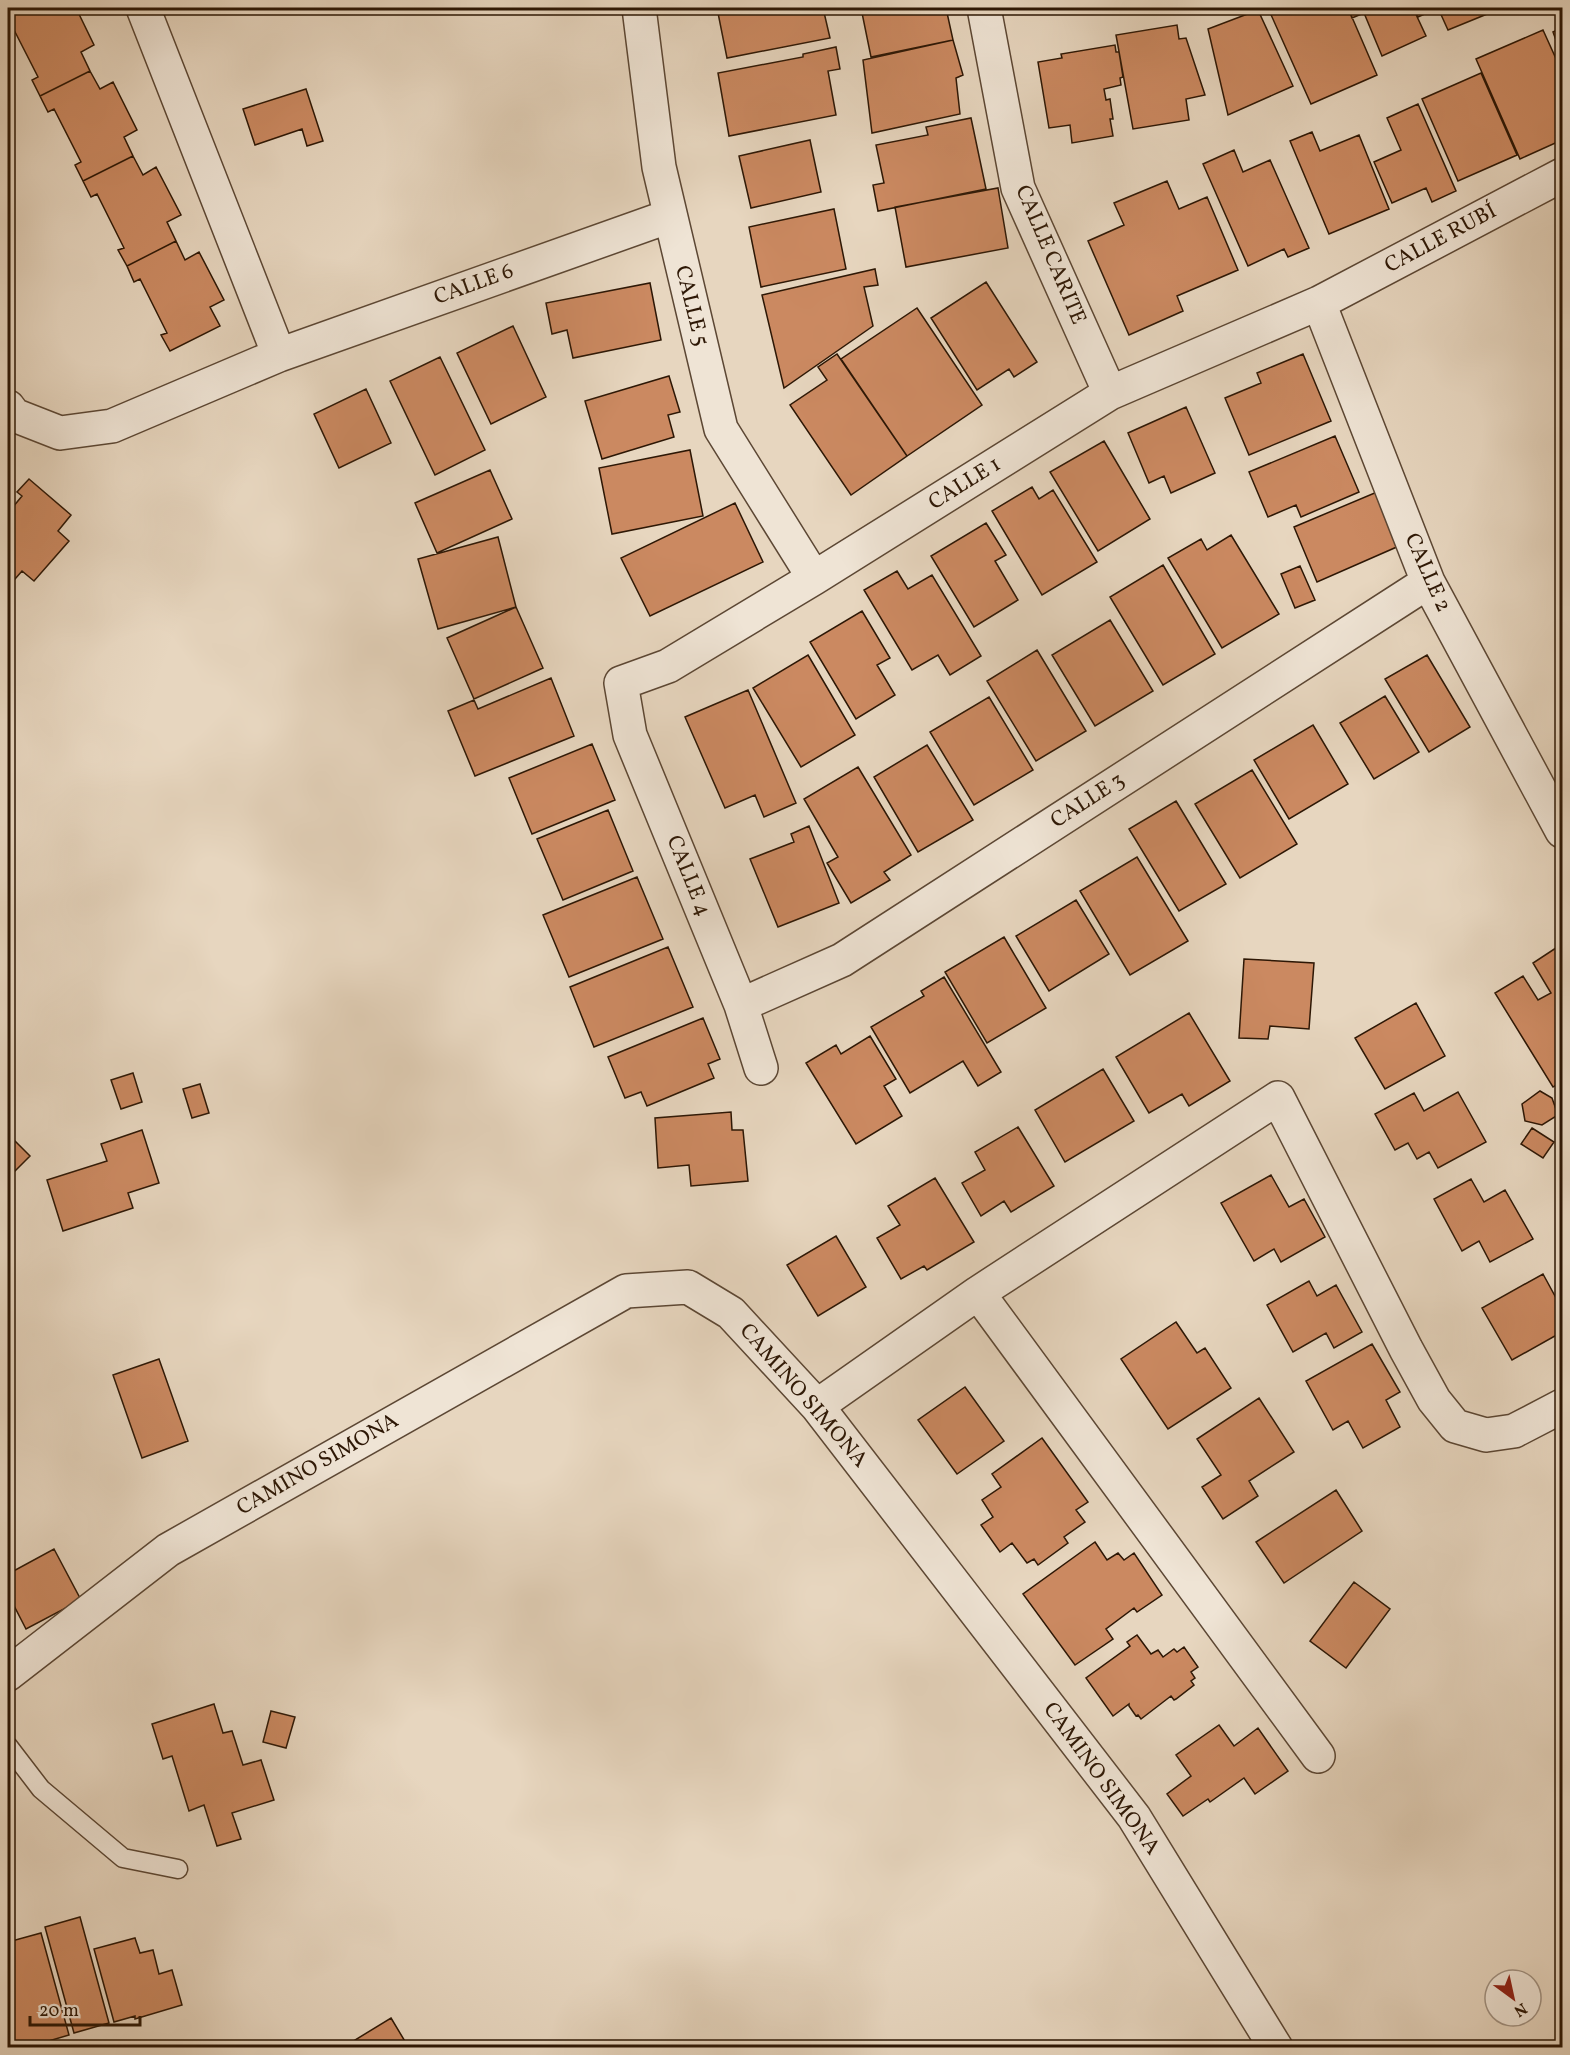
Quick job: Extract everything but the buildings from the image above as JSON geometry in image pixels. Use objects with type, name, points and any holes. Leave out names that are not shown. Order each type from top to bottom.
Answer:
[{"type":"street","points":[[143,8],[279,355]]},
{"type":"street","name":"CALLE 5","points":[[639,8],[659,167],[721,429],[814,578]]},
{"type":"street","name":"CALLE CARITE","points":[[984,8],[1018,188],[1110,393]]},
{"type":"street","name":"CALLE RUBÍ","points":[[1319,303],[1563,175]]},
{"type":"street","name":"CALLE 6","points":[[8,406],[14,415],[60,433],[112,426],[279,355],[670,216]]},
{"type":"street","name":"CALLE 1","points":[[621,683],[668,666],[814,578],[1110,393],[1319,303]]},
{"type":"street","name":"CALLE 2","points":[[1319,303],[1428,582],[1563,831]]},
{"type":"street","name":"CALLE 3","points":[[741,1005],[842,960],[1428,582]]},
{"type":"street","name":"CALLE 4","points":[[621,683],[630,735],[741,1005],[760,1068]]},
{"type":"street","points":[[817,1406],[978,1293],[1278,1098],[1434,1400],[1455,1426],[1486,1435],[1514,1431],[1563,1406]]},
{"type":"street","name":"CAMINO SIMONA","points":[[8,1674],[168,1550],[626,1291],[688,1287],[731,1313],[817,1406],[1134,1817],[1276,2048]]},
{"type":"street","points":[[978,1293],[1318,1756]]},
{"type":"lane","points":[[8,1746],[41,1789],[123,1858],[178,1869]]}]
